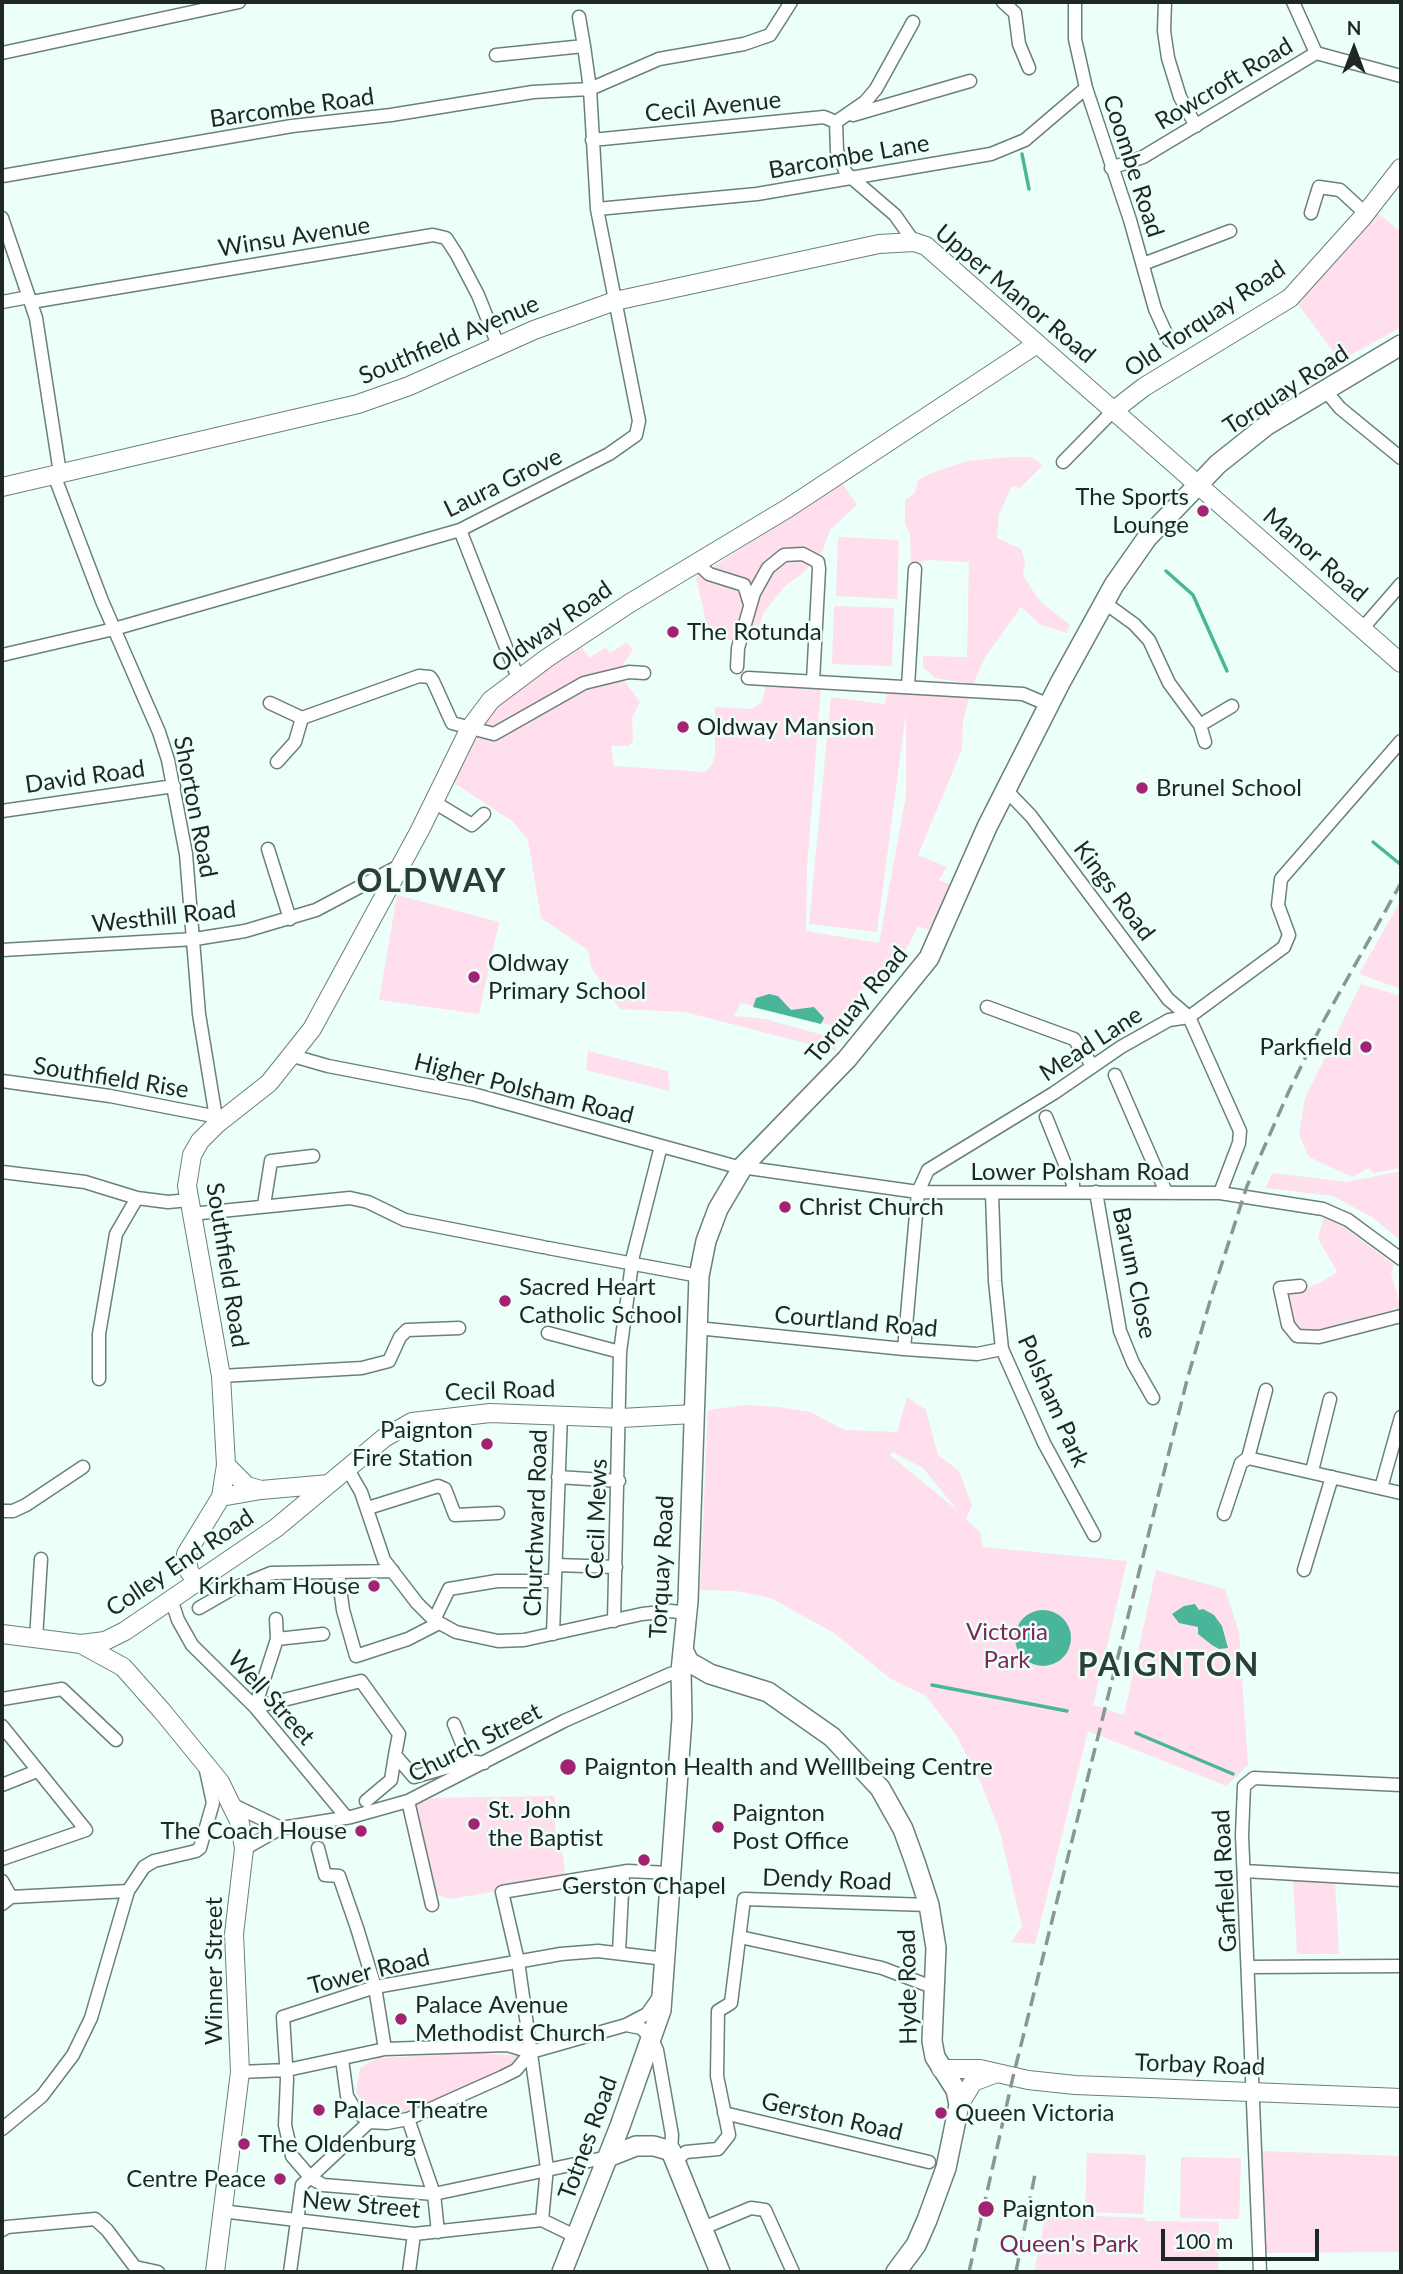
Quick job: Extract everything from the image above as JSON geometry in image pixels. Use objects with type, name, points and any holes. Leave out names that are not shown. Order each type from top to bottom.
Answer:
[{"type":"main road","name":"Torquay Road","points":[[659,2019],[683,1703],[681,1671],[686,1613],[693,1414],[702,1329],[699,1276],[712,1225],[744,1165],[847,1059],[929,958],[1005,789],[1105,603],[1147,538],[1196,485],[1267,425],[1399,347]]},
{"type":"main road","name":"Hyde Road","points":[[683,1650],[688,1662],[710,1674],[768,1692],[796,1709],[848,1752],[880,1788],[904,1829],[929,1905],[936,1948],[932,2040],[941,2069],[956,2090],[959,2105]]},
{"type":"main road","points":[[683,1703],[691,1685],[710,1674]]},
{"type":"main road","name":"Totnes Road","points":[[565,2270],[659,2019]]},
{"type":"main road","points":[[896,2272],[916,2245],[927,2220],[946,2168],[959,2105]]},
{"type":"main road","points":[[620,2126],[621,2134],[636,2146]]},
{"type":"main road","points":[[608,2157],[636,2146],[654,2146],[674,2155],[719,2272]]},
{"type":"street","points":[[2,52],[239,2]]},
{"type":"street","points":[[590,89],[659,59],[744,44],[770,35],[791,2]]},
{"type":"street","points":[[1003,2],[1015,13],[1020,44],[1029,68]]},
{"type":"street","name":"Coombe Road","points":[[1075,2],[1075,38],[1086,88],[1155,309],[1169,340]]},
{"type":"street","points":[[1164,2],[1168,58],[1180,97],[1196,126]]},
{"type":"street","points":[[1293,2],[1316,53]]},
{"type":"street","name":"Laura Grove","points":[[2,655],[114,629],[460,530],[609,454],[636,435],[639,421],[597,209],[590,89],[579,17]]},
{"type":"street","points":[[841,118],[865,102],[876,89],[913,22]]},
{"type":"street","points":[[496,55],[584,46]]},
{"type":"street","name":"Rowcroft Road","points":[[1111,168],[1143,156],[1316,53],[1401,76]]},
{"type":"street","name":"Cecil Avenue","points":[[592,140],[824,117],[841,118],[970,81]]},
{"type":"street","name":"Barcombe Lane","points":[[597,209],[757,194],[991,153],[1025,140],[1086,88]]},
{"type":"street","name":"Barcombe Road","points":[[2,176],[292,126],[391,115],[533,92],[590,89]]},
{"type":"street","name":"Upper Manor Road","points":[[841,118],[836,151],[850,178],[895,215],[914,242],[926,246],[1113,411],[1141,432],[1196,485]]},
{"type":"street","name":"Old Torquay Road","points":[[1113,411],[1144,387],[1290,298],[1366,213],[1401,168]]},
{"type":"street","points":[[1311,213],[1320,180],[1340,190],[1366,213]]},
{"type":"street","name":"Shorton Road","points":[[2,218],[30,300],[57,474],[114,629],[159,732],[174,786],[186,854],[199,1014],[215,1120]]},
{"type":"street","points":[[1143,264],[1230,231]]},
{"type":"street","name":"Winsu Avenue","points":[[2,302],[30,300],[433,235],[446,238],[457,255],[478,295],[498,345]]},
{"type":"street","name":"Southfield Avenue","points":[[2,487],[358,404],[409,386],[498,345],[615,300],[879,244],[914,242]]},
{"type":"street","name":"Oldway Road","points":[[251,1100],[293,1056],[333,993],[470,728],[491,700],[518,678],[630,603],[953,402],[1037,344]]},
{"type":"street","points":[[1325,390],[1340,408],[1401,458]]},
{"type":"street","points":[[1063,462],[1113,411]]},
{"type":"street","name":"Manor Road","points":[[1196,485],[1401,663]]},
{"type":"street","points":[[460,530],[518,678]]},
{"type":"street","points":[[737,667],[738,648],[750,604],[768,568],[784,555],[803,554],[818,562],[814,681]]},
{"type":"street","points":[[697,563],[709,574],[744,585],[750,604]]},
{"type":"street","points":[[908,688],[915,569]]},
{"type":"street","points":[[1362,629],[1401,584]]},
{"type":"street","points":[[1105,603],[1135,624],[1149,640],[1169,683],[1199,726],[1205,742]]},
{"type":"street","points":[[270,703],[302,719],[424,675],[433,681],[452,723],[494,734],[584,683],[629,672],[644,673]]},
{"type":"street","points":[[748,678],[1023,694],[1049,705]]},
{"type":"street","points":[[1199,726],[1232,706]]},
{"type":"street","points":[[278,762],[295,742],[302,719]]},
{"type":"street","name":"Mead Lane","points":[[918,1192],[928,1170],[1169,1020],[1189,1017],[1284,947],[1289,935],[1278,905],[1281,879],[1401,741]]},
{"type":"street","name":"David Road","points":[[2,811],[174,786]]},
{"type":"street","name":"Kings Road","points":[[1005,789],[1031,816],[1168,999],[1189,1017]]},
{"type":"street","points":[[434,802],[472,825],[484,814]]},
{"type":"street","points":[[268,849],[290,919]]},
{"type":"street","name":"Westhill Road","points":[[2,950],[195,939],[290,919],[316,910],[401,865]]},
{"type":"street","points":[[987,1007],[1074,1039],[1093,1065]]},
{"type":"street","points":[[1189,1017],[1240,1131],[1225,1195]]},
{"type":"street","name":"Higher Polsham Road","points":[[293,1056],[328,1066],[473,1094],[734,1166],[744,1165]]},
{"type":"street","points":[[1115,1075],[1166,1192]]},
{"type":"street","name":"Southfield Rise","points":[[2,1081],[110,1096],[215,1120]]},
{"type":"street","name":"Southfield Road","points":[[203,1596],[189,1572],[186,1554],[221,1497],[226,1465],[221,1376],[187,1186],[192,1155],[215,1120],[251,1100]]},
{"type":"street","points":[[1046,1117],[1073,1192]]},
{"type":"street","name":"Cecil Mews","points":[[614,1621],[621,1418],[620,1352],[633,1256],[661,1146]]},
{"type":"street","points":[[264,1205],[271,1161],[313,1156]]},
{"type":"street","name":"Lower Polsham Road","points":[[744,1165],[918,1192],[1166,1192],[1225,1195],[1323,1209],[1348,1220],[1401,1259]]},
{"type":"street","points":[[2,1172],[85,1182],[137,1198],[190,1207],[358,1199],[405,1220],[699,1276]]},
{"type":"street","points":[[904,1349],[918,1192]]},
{"type":"street","name":"Barum Close","points":[[1096,1192],[1120,1331],[1133,1363],[1153,1398]]},
{"type":"street","name":"Polsham Park","points":[[992,1194],[995,1281],[1002,1349],[1044,1443],[1094,1535]]},
{"type":"street","points":[[99,1379],[99,1334],[116,1234],[137,1198]]},
{"type":"street","points":[[1300,1286],[1274,1288],[1288,1325],[1297,1336],[1306,1339],[1401,1317]]},
{"type":"street","points":[[221,1376],[362,1368],[389,1361],[400,1337],[407,1330],[459,1328]]},
{"type":"street","name":"Courtland Road","points":[[702,1329],[977,1354],[1002,1349]]},
{"type":"street","points":[[548,1333],[620,1352]]},
{"type":"street","points":[[1224,1514],[1241,1463],[1248,1458],[1266,1390]]},
{"type":"street","points":[[1312,1471],[1330,1399]]},
{"type":"street","name":"Cecil Road","points":[[329,1484],[392,1432],[412,1422],[490,1413],[621,1418],[693,1414]]},
{"type":"street","name":"Churchward Road","points":[[552,1634],[561,1414]]},
{"type":"street","points":[[1381,1488],[1401,1417]]},
{"type":"street","points":[[1248,1458],[1401,1493]]},
{"type":"street","points":[[226,1465],[247,1486],[261,1490]]},
{"type":"street","points":[[2,1511],[13,1511],[26,1505],[83,1467]]},
{"type":"street","points":[[347,1468],[368,1508],[384,1560],[417,1603],[437,1622],[477,1638],[498,1642],[671,1611],[686,1613]]},
{"type":"street","points":[[558,1477],[619,1481]]},
{"type":"street","points":[[1304,1570],[1332,1477]]},
{"type":"street","points":[[221,1497],[261,1490],[329,1484]]},
{"type":"street","name":"Colley End Road","points":[[2,1634],[81,1644],[105,1641],[172,1602],[203,1596],[276,1528],[329,1484]]},
{"type":"street","points":[[368,1508],[438,1486],[445,1489],[454,1516],[498,1513]]},
{"type":"street","points":[[36,1639],[41,1559]]},
{"type":"street","points":[[556,1565],[616,1567]]},
{"type":"street","points":[[203,1596],[271,1573],[393,1571]]},
{"type":"street","points":[[338,1573],[343,1610],[356,1656],[408,1639],[437,1622],[449,1589],[497,1581],[555,1581]]},
{"type":"street","name":"Well Street","points":[[172,1602],[178,1620],[192,1645],[255,1707],[347,1818]]},
{"type":"street","points":[[255,1707],[277,1639],[276,1619]]},
{"type":"street","points":[[123,1667],[125,1631]]},
{"type":"street","points":[[277,1639],[323,1634]]},
{"type":"street","name":"Winner Street","points":[[81,1644],[123,1667],[220,1782],[233,1805],[244,1849],[234,1934],[240,2072],[215,2272]]},
{"type":"street","name":"Hyde Road","points":[[681,1671],[710,1674]]},
{"type":"street","name":"Church Street","points":[[244,1849],[281,1828],[316,1827],[408,1801],[565,1721],[681,1671]]},
{"type":"street","points":[[255,1707],[361,1681],[399,1734],[391,1780],[366,1801]]},
{"type":"street","points":[[2,1699],[62,1689],[116,1740]]},
{"type":"street","points":[[454,1724],[469,1761]]},
{"type":"street","points":[[2,1726],[86,1830],[2,1859]]},
{"type":"street","points":[[395,1755],[414,1777],[469,1761],[484,1763]]},
{"type":"street","points":[[2,2129],[42,2096],[73,2055],[91,2018],[128,1891],[149,1864],[200,1848],[214,1803],[204,1764]]},
{"type":"street","points":[[2,1785],[37,1771]]},
{"type":"street","name":"Garfield Road","points":[[1260,2272],[1242,1798],[1247,1782],[1254,1778],[1401,1785]]},
{"type":"street","points":[[408,1801],[432,1905]]},
{"type":"street","points":[[233,1805],[281,1828]]},
{"type":"street","points":[[318,1848],[325,1875],[339,1876],[357,1928],[375,1987],[384,2049]]},
{"type":"street","points":[[577,2237],[542,2220],[547,2168],[518,1961],[502,1892],[623,1874],[628,1871],[670,1873]]},
{"type":"street","points":[[1244,1871],[1401,1880]]},
{"type":"street","points":[[619,1952],[623,1874]]},
{"type":"street","points":[[2,1881],[6,1900],[128,1891]]},
{"type":"street","name":"Dendy Road","points":[[724,2113],[717,2076],[718,2011],[731,2003],[744,1899],[929,1905]]},
{"type":"street","points":[[740,1937],[882,1968],[935,1988]]},
{"type":"street","name":"Tower Road","points":[[287,2070],[283,2017],[375,1987],[573,1953],[619,1952],[665,1959]]},
{"type":"street","points":[[1250,1967],[1401,1966]]},
{"type":"street","points":[[240,2072],[287,2070],[384,2049],[507,2045],[531,2052],[626,2025],[647,2014],[663,1989]]},
{"type":"street","points":[[626,2025],[641,2028],[652,2039],[674,2155],[707,2152],[725,2144],[729,2135],[724,2113]]},
{"type":"street","points":[[290,2272],[299,2192],[347,2139],[369,2122],[408,2119],[516,2070],[531,2052]]},
{"type":"street","points":[[342,2059],[347,2096],[356,2111],[369,2122]]},
{"type":"street","name":"Torbay Road","points":[[941,2069],[980,2068],[1074,2085],[1401,2098]]},
{"type":"street","points":[[287,2070],[285,2124],[292,2156],[311,2178],[323,2185],[434,2194],[608,2157]]},
{"type":"street","points":[[959,2105],[973,2082],[997,2073]]},
{"type":"street","name":"Gerston Road","points":[[724,2113],[929,2162]]},
{"type":"street","points":[[408,2119],[434,2194],[438,2232]]},
{"type":"street","points":[[702,2228],[751,2208],[765,2210],[793,2272]]},
{"type":"street","name":"New Street","points":[[222,2211],[414,2234],[542,2220]]},
{"type":"street","points":[[2,2230],[8,2227],[95,2219],[107,2230],[135,2267],[158,2272]]},
{"type":"street","points":[[409,2272],[414,2234]]},
{"type":"green space","points":[[1375,211],[1401,232],[1401,327],[1340,361],[1298,304]]},
{"type":"green space","points":[[1031,457],[1043,465],[1020,488],[1012,486],[999,514],[997,538],[1021,549],[1025,561],[1023,575],[1033,591],[1042,603],[1070,625],[1067,633],[1041,625],[1021,607],[984,659],[973,684],[935,678],[923,667],[923,656],[967,657],[969,562],[928,560],[911,564],[910,534],[905,524],[905,500],[915,493],[918,480],[929,474],[967,461]]},
{"type":"green space","points":[[842,483],[857,505],[830,530],[823,550],[802,574],[785,586],[764,612],[753,641],[710,639],[696,578]]},
{"type":"green space","points":[[838,537],[899,540],[897,599],[836,596]]},
{"type":"green space","points":[[834,606],[894,608],[892,666],[832,664]]},
{"type":"green space","points":[[579,642],[589,658],[606,647],[610,653],[627,642],[633,650],[623,664],[623,679],[640,702],[632,718],[633,741],[629,746],[611,746],[614,766],[705,772],[712,765],[715,755],[715,707],[752,709],[762,702],[766,685],[821,686],[807,868],[806,931],[879,943],[906,796],[906,712],[877,932],[809,924],[831,697],[885,704],[887,689],[970,693],[963,722],[962,749],[918,855],[947,867],[939,880],[951,885],[929,930],[918,926],[893,974],[862,990],[845,1019],[831,1025],[741,1003],[734,1016],[765,1019],[823,1035],[844,1030],[836,1045],[836,1051],[685,1012],[620,1009],[591,967],[588,950],[541,918],[528,840],[512,821],[448,779],[493,701]]},
{"type":"green space","points":[[397,895],[499,922],[479,1014],[379,1000]]},
{"type":"green space","points":[[1401,900],[1401,989],[1359,974]]},
{"type":"green space","name":"Parkfield","points":[[1361,984],[1401,996],[1401,1168],[1374,1173],[1369,1168],[1352,1177],[1309,1157],[1299,1135],[1305,1098]]},
{"type":"green space","points":[[588,1051],[668,1071],[670,1091],[586,1070]]},
{"type":"green space","points":[[1401,1171],[1401,1241],[1372,1217],[1333,1196],[1266,1188],[1272,1173],[1347,1182]]},
{"type":"green space","points":[[1325,1213],[1394,1265],[1391,1273],[1401,1308],[1319,1330],[1304,1332],[1292,1323],[1287,1302],[1289,1294],[1320,1283],[1337,1272],[1318,1238]]},
{"type":"green space","name":"Victoria Park","points":[[907,1397],[926,1410],[938,1455],[959,1471],[972,1506],[966,1519],[980,1532],[983,1547],[1127,1561],[1093,1705],[1124,1715],[1156,1570],[1225,1589],[1239,1632],[1248,1765],[1226,1786],[1088,1731],[1035,1944],[1011,1942],[1022,1927],[1000,1832],[981,1783],[956,1735],[926,1696],[891,1679],[834,1633],[771,1598],[736,1591],[700,1590],[708,1410],[744,1405],[778,1407],[810,1412],[844,1430],[897,1432]],"holes":[[[893,1452],[923,1468],[958,1511],[890,1455]]]},
{"type":"green space","points":[[555,1796],[555,1829],[562,1851],[566,1879],[451,1899],[434,1894],[415,1808],[420,1798]]},
{"type":"green space","points":[[1293,1878],[1335,1881],[1339,1954],[1297,1954]]},
{"type":"green space","points":[[480,2053],[520,2056],[508,2068],[394,2116],[368,2112],[356,2092],[360,2068],[378,2058]]},
{"type":"green space","points":[[1260,2151],[1401,2156],[1401,2252],[1266,2253]]},
{"type":"green space","points":[[1087,2153],[1146,2155],[1143,2214],[1085,2212]]},
{"type":"green space","points":[[1181,2157],[1241,2158],[1239,2219],[1180,2218]]},
{"type":"green space","name":"Queen's Park","points":[[1046,2214],[1145,2218],[1145,2221],[1219,2222],[1218,2272],[1034,2272]]},
{"type":"shaded area","points":[[769,994],[778,996],[791,1010],[814,1007],[824,1018],[821,1024],[753,1007],[756,998]]},
{"type":"shaded area","points":[[1195,1604],[1199,1610],[1203,1609],[1214,1615],[1222,1626],[1228,1648],[1219,1649],[1212,1645],[1198,1634],[1198,1627],[1179,1623],[1172,1614],[1184,1606]]},
{"type":"shaded area","points":[[1038,1610],[1048,1610],[1063,1618],[1069,1627],[1069,1649],[1063,1658],[1048,1666],[1038,1666],[1020,1654],[1015,1643],[1015,1633],[1027,1615]]},
{"type":"waterway","points":[[1022,154],[1029,189]]},
{"type":"waterway","points":[[1166,571],[1193,595],[1227,671]]},
{"type":"waterway","points":[[1373,842],[1400,864]]},
{"type":"waterway","points":[[932,1685],[1067,1711]]},
{"type":"waterway","points":[[1136,1733],[1233,1774]]},
{"type":"tunnel","points":[[317,1831],[318,1848]]},
{"type":"railway","points":[[969,2272],[1013,2077],[1187,1380],[1213,1291],[1247,1186],[1289,1091],[1323,1022],[1401,883]]},
{"type":"railway","points":[[1016,2272],[1035,2174]]},
{"type":"place","name":"The Sports Lounge","points":[[1203,511]]},
{"type":"place","name":"The Rotunda","points":[[673,632]]},
{"type":"place","name":"Oldway Mansion","points":[[683,727]]},
{"type":"place","name":"Brunel School","points":[[1142,788]]},
{"type":"place","name":"Oldway Primary School","points":[[474,977]]},
{"type":"place","name":"Parkfield","points":[[1366,1047]]},
{"type":"place","name":"Christ Church","points":[[785,1207]]},
{"type":"place","name":"Sacred Heart Catholic School","points":[[505,1301]]},
{"type":"place","name":"Paignton Fire Station","points":[[487,1444]]},
{"type":"place","name":"Kirkham House","points":[[374,1586]]},
{"type":"place","name":"Paignton Health and Welllbeing Centre","points":[[568,1767]]},
{"type":"place","name":"St. John the Baptist","points":[[474,1824]]},
{"type":"place","name":"Paignton Post Office","points":[[718,1827]]},
{"type":"place","name":"The Coach House","points":[[361,1831]]},
{"type":"place","name":"Gerston Chapel","points":[[644,1860]]},
{"type":"place","name":"Palace Avenue Methodist Church","points":[[401,2019]]},
{"type":"place","name":"Palace Theatre","points":[[319,2110]]},
{"type":"place","name":"Queen Victoria","points":[[941,2113]]},
{"type":"place","name":"The Oldenburg","points":[[244,2144]]},
{"type":"place","name":"Centre Peace","points":[[280,2179]]},
{"type":"place","name":"Paignton","points":[[986,2209]]},
{"type":"district","name":"OLDWAY","points":[[432,882]]},
{"type":"district","name":"PAIGNTON","points":[[1169,1666]]}]
